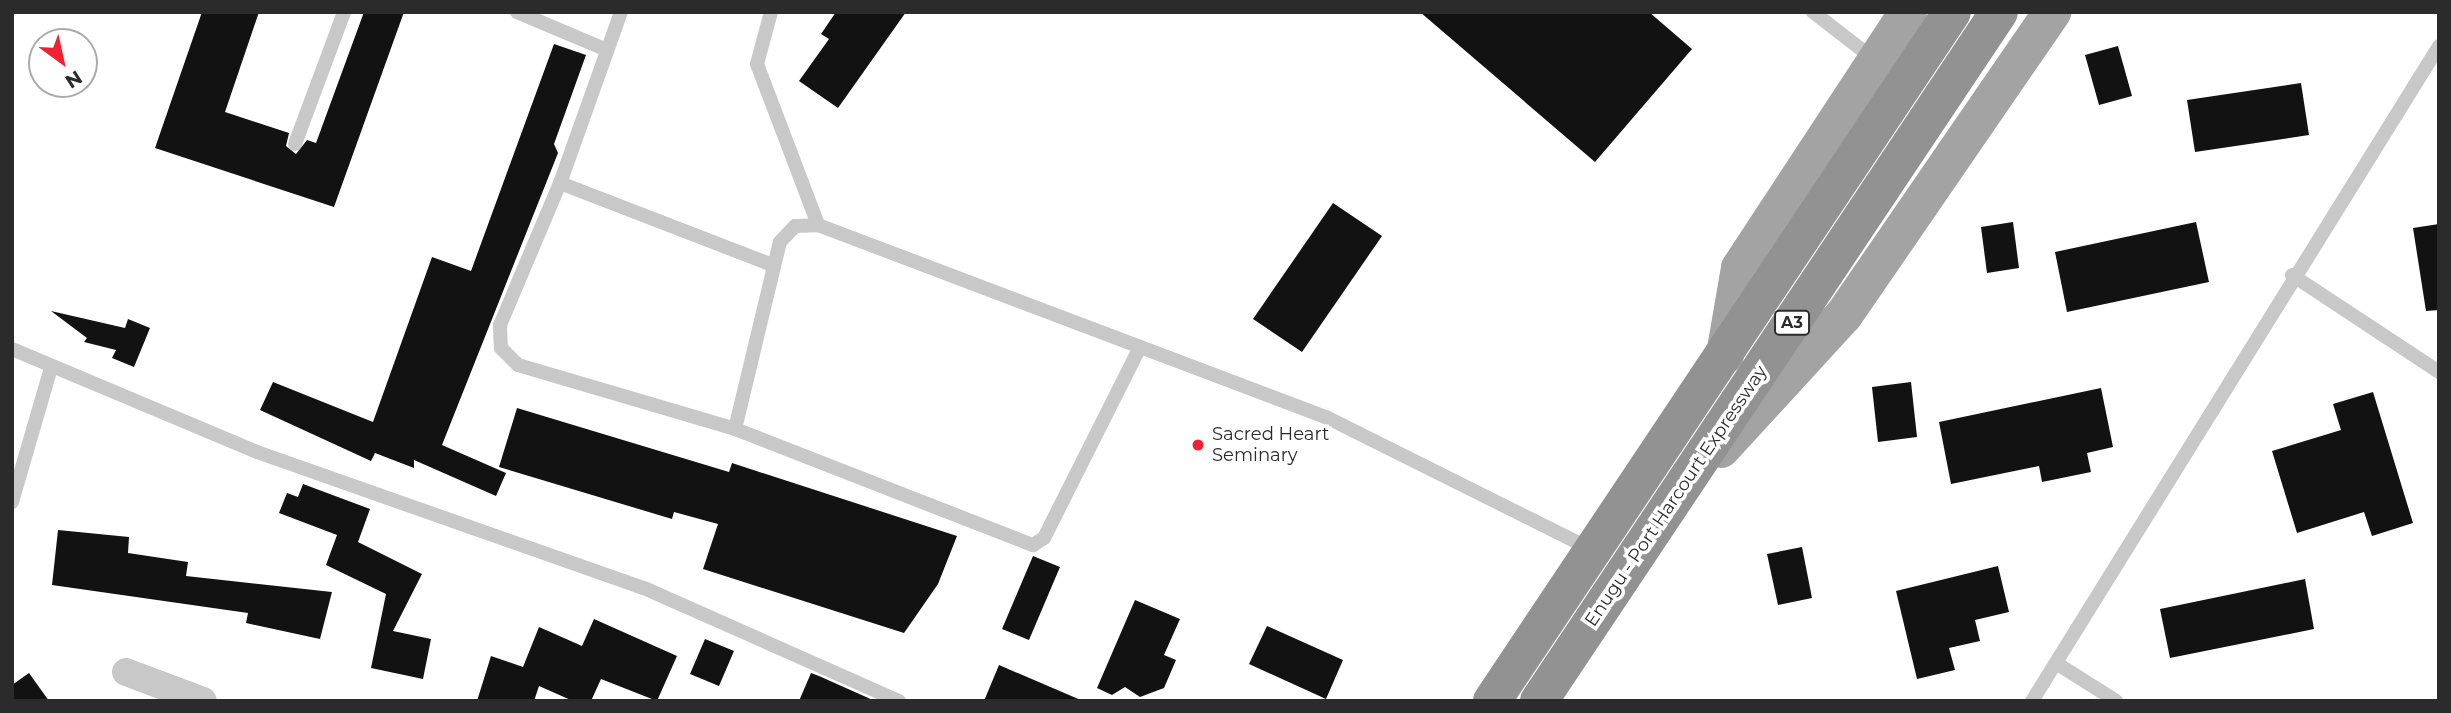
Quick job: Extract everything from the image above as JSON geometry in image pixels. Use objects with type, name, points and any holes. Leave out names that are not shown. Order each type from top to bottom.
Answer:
[{"type":"highway","name":"A3","points":[[1492,701],[1952,12]]},
{"type":"highway","name":"Enugu - Port Harcourt Expressway","points":[[1539,701],[1999,12]]},
{"type":"main road","points":[[1725,355],[1740,268],[1909,12]]},
{"type":"main road","points":[[1670,505],[1844,315],[2052,12]]},
{"type":"street","points":[[126,672],[203,701]]},
{"type":"lane","points":[[295,144],[344,12]]},
{"type":"lane","points":[[517,12],[607,50]]},
{"type":"lane","points":[[621,12],[560,183],[500,325],[501,348],[518,365],[735,429],[1033,545],[1044,538],[1140,347]]},
{"type":"lane","points":[[771,12],[757,64],[818,225]]},
{"type":"lane","points":[[1813,12],[1876,61]]},
{"type":"lane","points":[[2032,701],[2292,275],[2439,46]]},
{"type":"lane","points":[[560,183],[773,265]]},
{"type":"lane","points":[[735,429],[780,242],[796,226],[818,225],[1328,418],[1592,550]]},
{"type":"lane","points":[[2292,275],[2439,372]]},
{"type":"lane","points":[[12,349],[51,368],[257,453],[644,588],[900,701]]},
{"type":"lane","points":[[12,502],[51,368]]},
{"type":"lane","points":[[2056,663],[2116,701]]},
{"type":"building","points":[[202,12],[259,12],[225,112],[289,133],[286,146],[296,154],[307,140],[316,143],[364,12],[404,12],[334,207],[155,148]]},
{"type":"building","points":[[836,12],[906,12],[838,108],[799,81],[829,39],[821,34]]},
{"type":"building","points":[[1420,12],[1649,12],[1692,49],[1595,162]]},
{"type":"building","points":[[554,44],[586,55],[554,144],[558,153],[442,445],[506,473],[496,496],[414,460],[414,468],[375,453],[371,461],[260,410],[273,382],[373,422],[432,257],[471,271]]},
{"type":"building","points":[[2118,46],[2132,96],[2099,105],[2085,55]]},
{"type":"building","points":[[2301,83],[2309,135],[2195,152],[2187,100]]},
{"type":"building","points":[[1333,203],[1382,236],[1302,352],[1253,319]]},
{"type":"building","points":[[2013,222],[2019,268],[1987,273],[1981,227]]},
{"type":"building","points":[[2196,222],[2209,282],[2067,312],[2055,252]]},
{"type":"building","points":[[2439,224],[2439,310],[2426,311],[2413,228]]},
{"type":"building","points":[[51,311],[125,328],[128,319],[150,328],[134,367],[112,358],[116,350],[84,342],[87,338]]},
{"type":"building","points":[[1911,382],[1917,437],[1878,442],[1872,387]]},
{"type":"building","points":[[2101,388],[2113,447],[2087,453],[2091,472],[2042,482],[2039,466],[1951,484],[1939,422]]},
{"type":"building","points":[[2373,392],[2413,523],[2372,536],[2364,512],[2297,533],[2272,451],[2341,430],[2333,404]]},
{"type":"building","points":[[517,408],[729,472],[732,463],[957,536],[938,584],[904,633],[703,569],[718,524],[674,512],[672,519],[499,467]]},
{"type":"building","points":[[303,484],[370,509],[358,542],[422,574],[393,631],[431,639],[423,679],[371,668],[386,594],[326,565],[337,535],[279,513],[287,493],[298,497]]},
{"type":"building","points":[[58,530],[129,537],[128,553],[188,562],[186,576],[332,592],[320,639],[246,623],[248,613],[52,585]]},
{"type":"building","points":[[1802,547],[1812,598],[1778,605],[1767,554]]},
{"type":"building","points":[[1033,556],[1060,567],[1029,640],[1002,629]]},
{"type":"building","points":[[1998,566],[2009,612],[1975,620],[1980,641],[1949,648],[1955,670],[1917,679],[1896,591]]},
{"type":"building","points":[[2305,579],[2314,629],[2170,658],[2160,609]]},
{"type":"building","points":[[1135,600],[1180,619],[1164,655],[1176,660],[1164,688],[1140,697],[1125,687],[1112,695],[1097,688]]},
{"type":"building","points":[[594,619],[677,656],[657,701],[601,679],[591,701],[573,701],[539,686],[534,701],[477,701],[491,656],[523,667],[539,627],[582,646]]},
{"type":"building","points":[[1267,626],[1343,660],[1326,699],[1249,664]]},
{"type":"building","points":[[705,639],[734,651],[719,686],[690,674]]},
{"type":"building","points":[[999,665],[1083,701],[984,701]]},
{"type":"building","points":[[29,673],[49,701],[12,701],[12,685]]},
{"type":"building","points":[[811,673],[819,676],[875,701],[799,701]]},
{"type":"place","name":"Sacred Heart Seminary","points":[[1198,445]]}]
